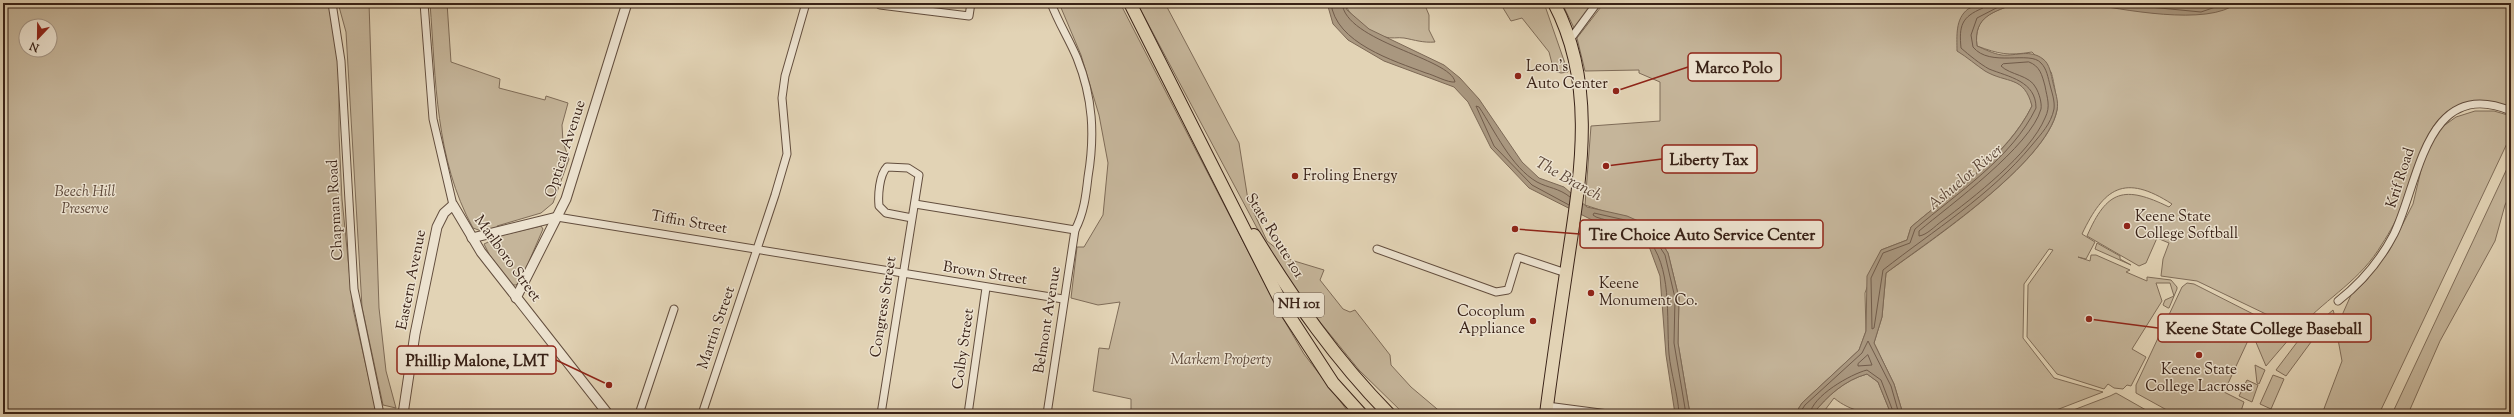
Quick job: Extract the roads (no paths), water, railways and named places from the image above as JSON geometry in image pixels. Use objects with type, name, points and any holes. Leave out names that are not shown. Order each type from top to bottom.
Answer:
[{"type":"highway","name":"State Route 101","points":[[1130,3],[1223,184],[1284,308],[1333,382],[1361,414]]},
{"type":"highway","points":[[1547,410],[1574,221],[1583,134],[1582,102],[1569,41],[1554,3]]},
{"type":"highway","name":"State Route 101","points":[[1223,184],[1288,291],[1352,375],[1389,414]]},
{"type":"street","name":"Chapman Road","points":[[332,3],[341,61],[350,258],[354,289],[380,414]]},
{"type":"street","name":"Marlboro Street","points":[[424,3],[433,119],[453,205],[472,238],[516,298],[608,414]]},
{"type":"street","name":"Optical Avenue","points":[[516,298],[566,199],[627,3]]},
{"type":"street","name":"Martin Street","points":[[702,414],[757,250],[787,154],[782,98],[785,76],[806,3]]},
{"type":"street","points":[[881,3],[880,5],[969,16],[971,3]]},
{"type":"street","name":"Belmont Avenue","points":[[1046,414],[1075,230],[1084,209],[1093,145],[1093,114],[1089,92],[1076,57],[1051,3]]},
{"type":"street","points":[[1569,41],[1597,3]]},
{"type":"street","name":"Krif Road","points":[[2338,301],[2378,260],[2393,235],[2408,202],[2422,154],[2435,129],[2450,115],[2466,107],[2484,105],[2511,111]]},
{"type":"street","name":"Congress Street","points":[[881,414],[919,174],[908,168],[887,167],[884,171],[879,206],[886,213],[912,218]]},
{"type":"street","points":[[915,204],[1075,230]]},
{"type":"street","name":"Eastern Avenue","points":[[403,414],[415,334],[437,227],[444,213],[453,205]]},
{"type":"street","name":"Tiffin Street","points":[[472,238],[557,217],[902,274]]},
{"type":"street","points":[[1377,249],[1496,292],[1508,290],[1518,257],[1566,273]]},
{"type":"street","name":"Brown Street","points":[[902,274],[1063,299]]},
{"type":"street","name":"Colby Street","points":[[968,414],[986,288]]},
{"type":"street","points":[[639,414],[674,310]]},
{"type":"street","points":[[1547,410],[1608,414]]},
{"type":"water","points":[[1327,3],[1345,3],[1347,10],[1369,29],[1444,65],[1460,78],[1479,99],[1522,162],[1539,178],[1564,187],[1587,207],[1627,216],[1652,227],[1668,253],[1679,298],[1678,343],[1690,414],[1675,414],[1666,355],[1660,276],[1650,249],[1643,238],[1594,221],[1529,188],[1491,148],[1468,102],[1454,87],[1384,61],[1348,40],[1333,24]]},
{"type":"water","points":[[1983,3],[2017,3],[2000,9],[1982,22],[1978,28],[1977,46],[1992,53],[2002,55],[2033,54],[2045,61],[2050,70],[2058,103],[2057,110],[2048,131],[2032,154],[2010,177],[1957,221],[1886,273],[1882,317],[1874,343],[1894,384],[1903,414],[1891,414],[1878,382],[1867,374],[1851,380],[1837,390],[1824,401],[1813,414],[1795,414],[1802,403],[1859,350],[1866,331],[1867,276],[1881,250],[1907,240],[1911,227],[1994,157],[2021,124],[2032,106],[2029,96],[2019,85],[1985,71],[1957,51],[1958,28],[1961,18],[1968,9]]},
{"type":"water","points":[[2085,3],[2237,3],[2224,10],[2206,14],[2185,15],[2141,12]]},
{"type":"place","name":"Leon's Auto Center","points":[[1518,76]]},
{"type":"place","name":"Marco Polo","points":[[1616,91]]},
{"type":"place","name":"Liberty Tax","points":[[1606,166]]},
{"type":"place","name":"Froling Energy","points":[[1295,176]]},
{"type":"place","name":"Keene State College Softball","points":[[2127,226]]},
{"type":"place","name":"Tire Choice Auto Service Center","points":[[1515,229]]},
{"type":"place","name":"Keene Monument Co.","points":[[1591,293]]},
{"type":"place","name":"Keene State College Baseball","points":[[2089,319]]},
{"type":"place","name":"Cocoplum Appliance","points":[[1533,321]]},
{"type":"place","name":"Keene State College Lacrosse","points":[[2199,355]]},
{"type":"place","name":"Phillip Malone, LMT","points":[[609,385]]},
{"type":"water label","name":"Ashuelot River","points":[[1966,178]]},
{"type":"water label","name":"The Branch","points":[[1568,180]]},
{"type":"park label","name":"Beech Hill Preserve","points":[[85,200]]},
{"type":"park label","name":"Markem Property","points":[[1221,360]]}]
